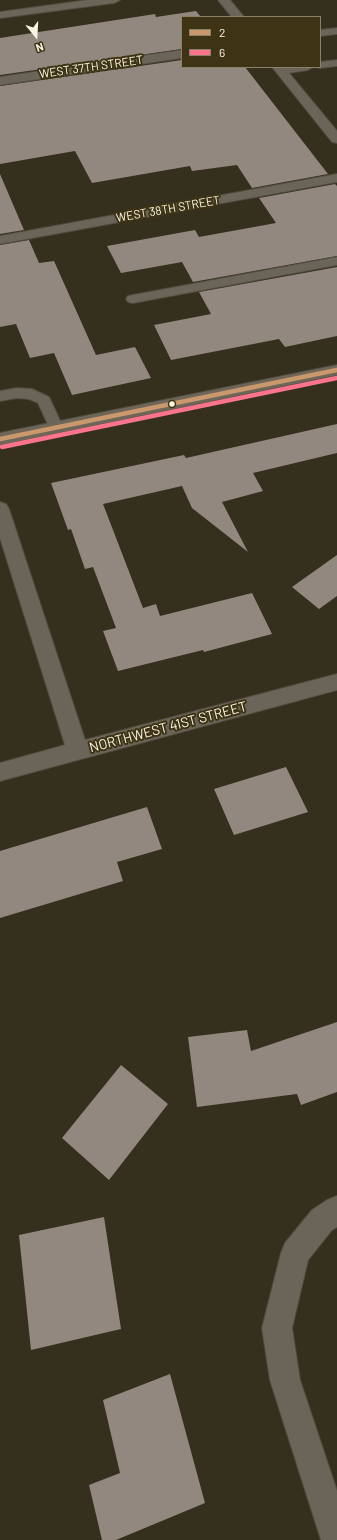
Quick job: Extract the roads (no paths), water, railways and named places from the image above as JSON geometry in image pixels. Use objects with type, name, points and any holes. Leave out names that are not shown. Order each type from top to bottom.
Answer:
[{"type":"street","points":[[0,15],[114,0]]},
{"type":"street","points":[[224,0],[237,16]]},
{"type":"street","name":"WEST 37TH STREET","points":[[0,81],[181,54]]},
{"type":"street","points":[[280,69],[337,140]]},
{"type":"street","name":"WEST 38TH STREET","points":[[0,240],[337,178]]},
{"type":"street","points":[[0,439],[337,370]]},
{"type":"street","points":[[0,509],[78,751]]},
{"type":"street","name":"NORTHWEST 41ST STREET","points":[[0,772],[337,682]]},
{"type":"street","points":[[337,1210],[322,1220],[295,1253],[277,1328],[285,1380],[337,1540]]},
{"type":"lane","points":[[321,33],[337,31]]},
{"type":"lane","points":[[321,65],[337,62]]},
{"type":"lane","points":[[280,69],[294,68]]},
{"type":"lane","points":[[133,299],[337,261]]},
{"type":"lane","points":[[0,396],[17,393],[32,394],[44,400],[56,427]]}]
